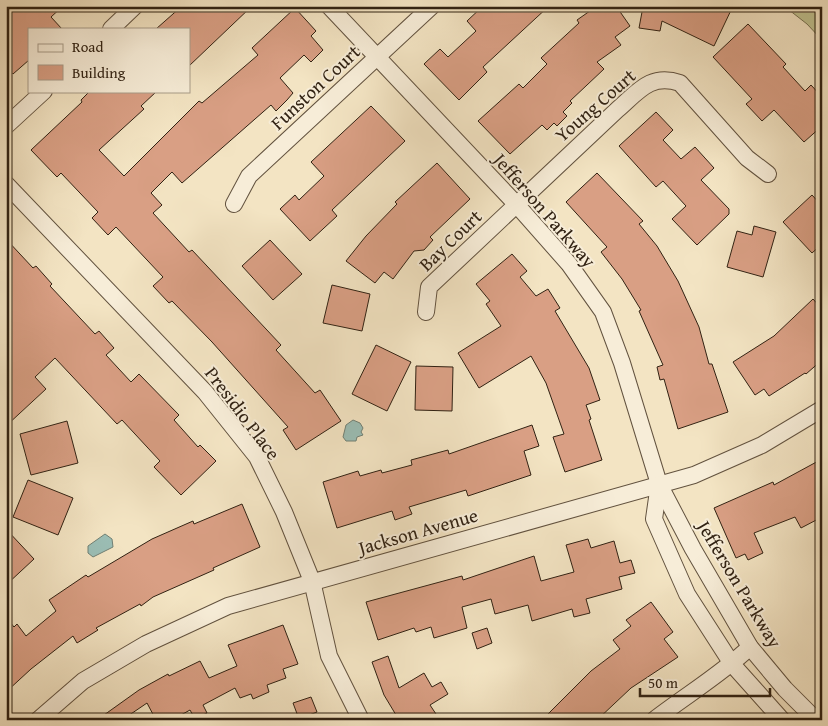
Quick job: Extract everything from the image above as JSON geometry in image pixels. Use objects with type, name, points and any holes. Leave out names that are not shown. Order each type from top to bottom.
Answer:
[{"type":"street","points":[[112,28],[135,6]]},
{"type":"street","name":"Jefferson Parkway","points":[[329,6],[516,204],[569,264],[603,312],[622,363],[659,484],[693,549],[750,647],[785,689],[816,720]]},
{"type":"street","name":"Funston Court","points":[[234,204],[249,176],[432,6]]},
{"type":"street","name":"Young Court","points":[[516,204],[617,110],[644,86],[656,79],[667,79],[680,83],[747,158],[768,174]]},
{"type":"street","points":[[6,126],[43,92]]},
{"type":"street","name":"Presidio Place","points":[[6,184],[205,392],[257,457],[284,512],[312,581],[329,656],[361,720]]},
{"type":"street","name":"Bay Court","points":[[426,312],[429,287],[516,204]]},
{"type":"street","name":"Jackson Avenue","points":[[38,720],[83,681],[146,644],[228,606],[694,475],[731,461],[797,426],[822,408]]},
{"type":"street","name":"Jefferson Parkway","points":[[659,484],[654,519],[687,594],[732,664],[782,720]]},
{"type":"street","points":[[654,720],[713,675],[732,664],[750,647]]},
{"type":"green space","points":[[784,6],[822,6],[822,40],[807,24]]},
{"type":"water","points":[[353,420],[360,423],[363,428],[361,432],[363,435],[357,437],[356,441],[346,441],[343,437],[346,425]]},
{"type":"water","points":[[105,534],[112,539],[113,547],[93,557],[88,553],[88,546]]},
{"type":"building","points":[[16,6],[63,6],[51,17],[61,28],[28,28],[28,61],[13,74],[6,67],[6,16]]},
{"type":"building","points":[[182,6],[252,6],[190,65],[190,28],[157,28]]},
{"type":"building","points":[[483,6],[549,6],[483,67],[487,72],[459,100],[424,64],[440,49],[448,57],[476,31],[467,21]]},
{"type":"building","points":[[597,6],[616,6],[630,26],[615,37],[621,45],[597,62],[604,69],[570,101],[572,103],[563,112],[567,116],[557,126],[554,123],[547,130],[542,125],[510,154],[478,121],[519,84],[523,88],[547,64],[541,58],[579,23],[577,20]]},
{"type":"building","points":[[630,6],[733,6],[714,46],[662,21],[660,31],[639,28],[642,12]]},
{"type":"building","points":[[295,8],[316,31],[311,36],[323,50],[311,62],[304,55],[280,78],[293,93],[276,111],[271,105],[182,183],[172,172],[151,193],[162,205],[153,213],[189,252],[192,250],[281,345],[276,350],[315,393],[320,390],[341,421],[296,450],[283,430],[288,427],[212,342],[172,301],[169,303],[153,286],[163,277],[116,227],[108,235],[92,218],[98,212],[61,173],[57,177],[31,150],[82,102],[81,100],[89,92],[156,92],[141,106],[144,109],[99,150],[124,176],[199,101],[202,103],[258,55],[252,48]]},
{"type":"building","points":[[748,24],[786,64],[783,67],[805,91],[811,85],[822,97],[822,126],[804,142],[774,110],[762,121],[746,104],[752,99],[713,57]]},
{"type":"building","points":[[371,106],[405,141],[332,210],[337,216],[310,241],[280,209],[295,195],[299,200],[324,176],[311,162]]},
{"type":"building","points":[[656,112],[673,130],[663,140],[681,159],[695,147],[714,168],[701,180],[729,209],[729,214],[697,245],[672,219],[686,206],[663,181],[656,187],[619,146]]},
{"type":"building","points":[[437,163],[470,199],[430,237],[433,240],[424,250],[414,251],[393,279],[384,272],[375,283],[346,261],[366,236],[397,204],[395,202]]},
{"type":"building","points":[[597,173],[643,221],[639,224],[657,246],[678,281],[699,327],[709,364],[712,364],[728,412],[678,429],[664,379],[660,380],[657,367],[663,365],[639,311],[641,310],[622,279],[601,252],[607,247],[566,202]]},
{"type":"building","points":[[812,195],[822,206],[822,244],[812,253],[783,222]]},
{"type":"building","points":[[754,226],[776,232],[763,277],[727,267],[737,231],[752,235]]},
{"type":"building","points":[[6,239],[33,268],[36,266],[52,284],[50,286],[95,334],[99,331],[114,348],[106,355],[131,382],[139,374],[179,415],[174,420],[198,447],[200,445],[216,461],[181,495],[154,467],[160,461],[122,420],[117,424],[55,358],[35,377],[46,389],[6,426]]},
{"type":"building","points":[[270,240],[302,274],[273,300],[242,266]]},
{"type":"building","points":[[512,254],[527,271],[520,277],[536,296],[548,289],[560,308],[555,311],[589,368],[600,400],[586,405],[602,460],[565,472],[553,437],[564,434],[546,383],[531,356],[479,388],[458,353],[501,326],[486,304],[490,301],[476,284]]},
{"type":"building","points":[[332,285],[370,294],[362,331],[323,323]]},
{"type":"building","points":[[813,299],[822,309],[822,360],[806,374],[769,396],[764,389],[755,395],[733,362],[774,336]]},
{"type":"building","points":[[376,345],[411,362],[387,411],[352,394]]},
{"type":"building","points":[[416,366],[453,367],[452,411],[415,410]]},
{"type":"building","points":[[67,421],[78,463],[31,475],[20,434]]},
{"type":"building","points":[[532,425],[539,446],[524,451],[531,475],[468,496],[466,490],[409,507],[412,514],[395,520],[392,511],[337,528],[323,482],[358,471],[360,476],[381,470],[382,473],[412,465],[411,460],[448,450],[449,454]]},
{"type":"building","points":[[822,459],[822,517],[801,528],[795,517],[754,533],[763,553],[748,560],[745,554],[736,558],[714,508],[773,482],[774,485]]},
{"type":"building","points":[[28,480],[73,498],[58,535],[13,517]]},
{"type":"building","points":[[242,504],[260,547],[153,597],[141,606],[140,604],[96,628],[98,630],[77,643],[73,636],[31,669],[6,692],[6,617],[14,627],[17,624],[26,636],[56,611],[49,600],[86,575],[88,577],[152,539],[193,521],[194,524]]},
{"type":"building","points":[[6,529],[34,559],[6,585]]},
{"type":"building","points":[[588,539],[591,548],[614,541],[620,563],[631,560],[635,573],[619,577],[622,589],[586,599],[590,613],[574,617],[572,609],[532,621],[528,605],[495,614],[491,599],[462,607],[467,628],[434,638],[431,627],[416,632],[414,628],[378,640],[366,602],[462,576],[463,580],[534,556],[541,581],[574,572],[566,545]]},
{"type":"building","points":[[651,602],[673,632],[664,639],[678,657],[631,688],[597,720],[542,720],[591,671],[620,649],[613,640],[631,626],[626,620]]},
{"type":"building","points":[[283,625],[298,664],[283,669],[286,678],[267,685],[269,692],[253,699],[251,694],[240,698],[235,688],[203,705],[207,713],[195,719],[190,710],[172,720],[156,720],[147,703],[122,720],[97,720],[139,690],[168,674],[169,676],[200,661],[209,678],[237,666],[228,645]]},
{"type":"building","points":[[487,628],[492,643],[477,649],[472,633]]},
{"type":"building","points":[[388,656],[399,688],[424,673],[432,687],[441,682],[448,694],[430,705],[440,720],[399,720],[384,695],[372,662]]},
{"type":"building","points":[[311,697],[317,712],[299,719],[293,703]]}]
